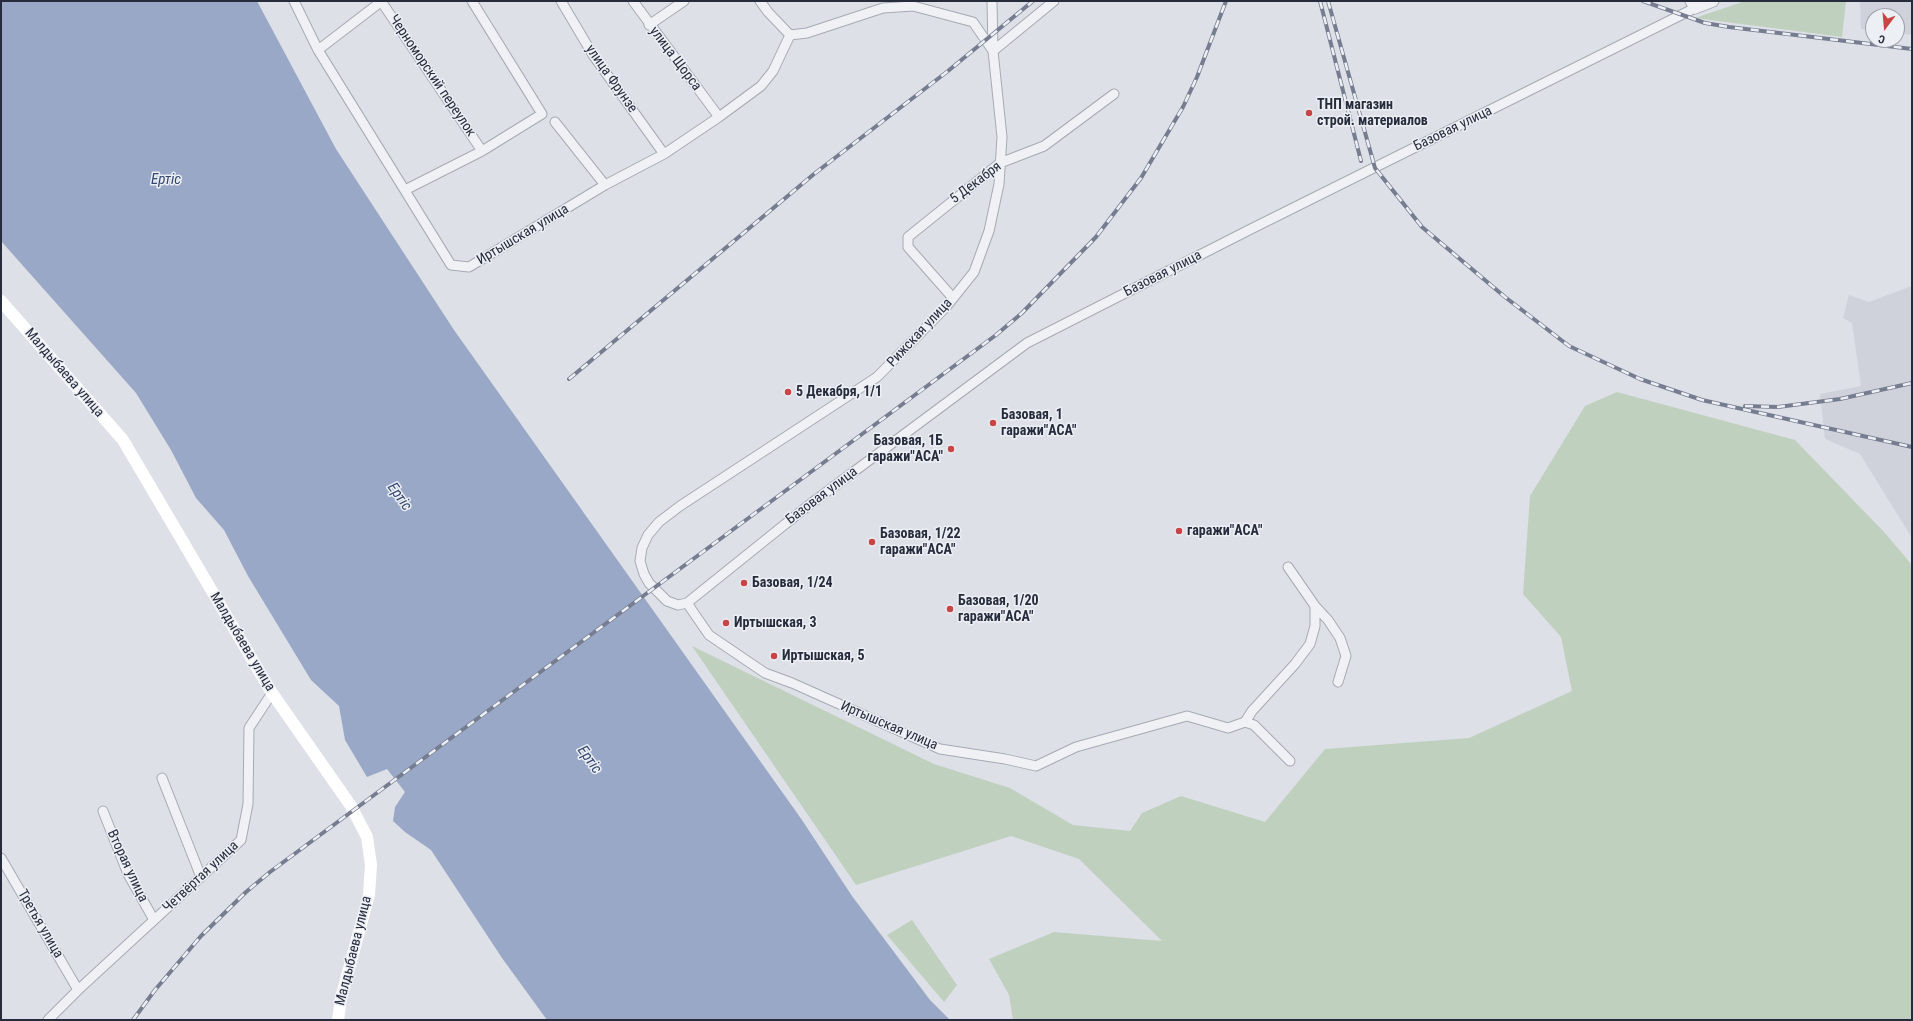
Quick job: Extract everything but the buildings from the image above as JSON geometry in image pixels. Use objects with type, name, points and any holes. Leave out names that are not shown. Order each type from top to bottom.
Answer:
[{"type":"main road","name":"Малдыбаева улица","points":[[1,302],[123,440],[272,693],[351,806],[367,837],[371,864],[369,895],[341,998],[338,1020]]},
{"type":"street","name":"Иртышская улица","points":[[294,1],[318,50],[451,265],[469,267],[605,185],[664,154],[719,117],[761,86],[773,71],[790,35]]},
{"type":"street","points":[[318,50],[382,1]]},
{"type":"street","name":"Черноморский переулок","points":[[382,1],[482,151]]},
{"type":"street","points":[[405,190],[482,151],[542,114],[472,1]]},
{"type":"street","name":"улица Фрунзе","points":[[561,1],[593,55],[664,154]]},
{"type":"street","name":"улица Щорса","points":[[633,1],[649,25],[719,117]]},
{"type":"street","points":[[649,25],[684,1]]},
{"type":"street","points":[[760,1],[768,12],[790,35],[808,33],[883,8],[911,4],[973,22],[993,50],[1054,1]]},
{"type":"street","name":"Рижская улица","points":[[687,603],[678,605],[667,601],[658,593],[644,574],[640,561],[642,548],[648,535],[659,522],[680,506],[877,377],[953,298],[974,272],[989,231],[1000,184],[1002,137],[993,50],[992,1]]},
{"type":"street","name":"Базовая улица","points":[[687,603],[809,505],[1027,343],[1693,5],[1713,1]]},
{"type":"street","name":"5 Декабря","points":[[953,298],[908,247],[908,237],[1000,163],[1044,146],[1114,94]]},
{"type":"street","points":[[555,122],[605,185]]},
{"type":"street","points":[[1288,567],[1315,606],[1328,620],[1340,638],[1346,656],[1338,682]]},
{"type":"street","name":"Иртышская улица","points":[[687,603],[709,635],[765,673],[792,683],[940,749],[1006,758],[1036,766],[1076,747],[1187,716],[1228,728],[1245,722]]},
{"type":"street","points":[[1290,761],[1254,724],[1245,722],[1252,711],[1295,664],[1310,644],[1315,626],[1315,606]]},
{"type":"street","name":"Четвёртая улица","points":[[48,1020],[78,990],[241,840],[248,804],[249,728],[272,693]]},
{"type":"street","points":[[162,778],[201,877]]},
{"type":"street","name":"Вторая улица","points":[[103,811],[128,874],[154,920]]},
{"type":"street","name":"Третья улица","points":[[1,858],[78,990]]},
{"type":"shaded area","points":[[1860,1],[1912,1],[1912,35],[1905,34],[1905,8],[1865,8],[1865,29],[1861,29]]},
{"type":"shaded area","points":[[1912,286],[1912,538],[1860,454],[1825,439],[1820,394],[1861,386],[1852,323],[1843,318],[1849,295],[1869,302]]},
{"type":"green space","points":[[1745,1],[1846,1],[1842,37],[1695,18]]},
{"type":"green space","points":[[1617,392],[1795,440],[1885,533],[1912,565],[1912,1020],[1013,1020],[1009,995],[989,959],[1054,932],[1162,941],[1079,859],[1011,836],[856,885],[692,646],[934,764],[1010,788],[1073,825],[1130,831],[1142,813],[1181,796],[1265,822],[1325,749],[1469,738],[1572,691],[1561,637],[1523,594],[1530,496],[1585,406]]},
{"type":"green space","points":[[912,920],[957,985],[944,1002],[887,935]]},
{"type":"water","name":"Ертіс","points":[[1,1],[257,1],[336,149],[454,330],[802,820],[852,896],[930,1000],[950,1020],[547,1020],[502,958],[431,850],[405,832],[393,821],[395,807],[405,792],[387,769],[367,777],[345,740],[339,706],[311,680],[248,576],[224,530],[196,498],[171,450],[136,393],[1,241]]},
{"type":"railway","points":[[569,379],[814,174],[948,71],[1033,1]]},
{"type":"railway","points":[[133,1020],[155,990],[201,936],[246,892],[270,872],[996,335],[1022,313],[1096,237],[1141,178],[1183,107],[1197,77],[1226,1]]},
{"type":"railway","points":[[1320,1],[1361,161]]},
{"type":"railway","points":[[1328,1],[1375,168],[1422,227],[1505,297],[1569,346],[1640,379],[1702,400],[1912,447]]},
{"type":"railway","points":[[1643,1],[1705,23],[1912,49]]},
{"type":"railway","points":[[1745,406],[1778,407],[1840,399],[1912,383]]},
{"type":"place","name":"ТНП магазин строй. материалов","points":[[1309,113]]},
{"type":"place","name":"5 Декабря, 1/1","points":[[788,392]]},
{"type":"place","name":"Базовая, 1 гаражи\"ACА\"","points":[[993,423]]},
{"type":"place","name":"Базовая, 1Б гаражи\"ACА\"","points":[[951,449]]},
{"type":"place","name":"гаражи\"ACА\"","points":[[1179,531]]},
{"type":"place","name":"Базовая, 1/22 гаражи\"ACА\"","points":[[872,542]]},
{"type":"place","name":"Базовая, 1/24","points":[[744,583]]},
{"type":"place","name":"Базовая, 1/20 гаражи\"ACА\"","points":[[950,609]]},
{"type":"place","name":"Иртышская, 3","points":[[726,623]]},
{"type":"place","name":"Иртышская, 5","points":[[774,656]]}]
